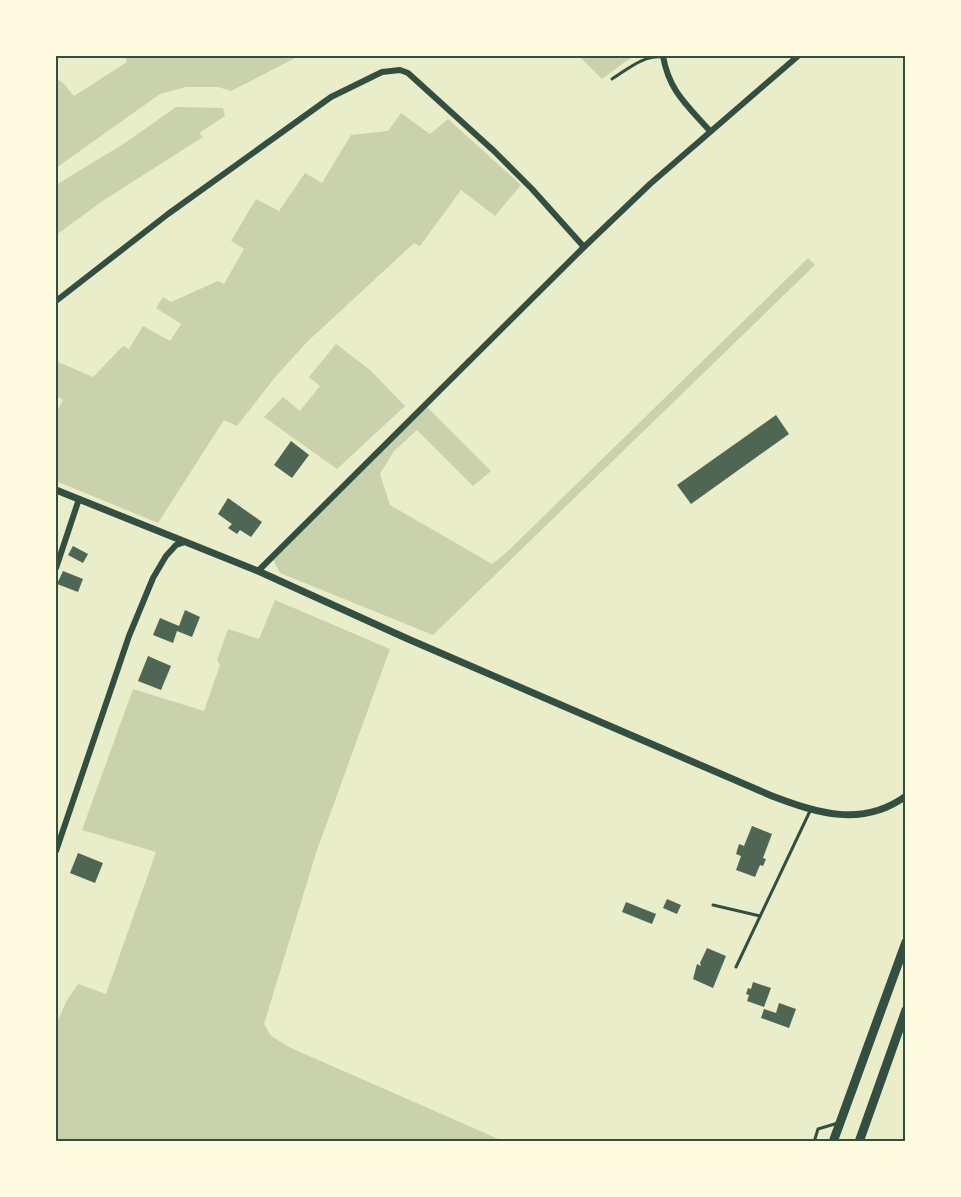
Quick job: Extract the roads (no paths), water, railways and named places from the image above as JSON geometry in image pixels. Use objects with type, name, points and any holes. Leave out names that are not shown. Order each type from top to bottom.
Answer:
[{"type":"main road","points":[[833,1142],[906,942]]},
{"type":"main road","points":[[859,1142],[906,1010]]},
{"type":"street","points":[[663,56],[665,69],[674,90],[710,131]]},
{"type":"street","points":[[258,571],[650,184],[798,56]]},
{"type":"street","points":[[56,301],[168,214],[303,116],[331,97],[392,70],[408,73],[494,151],[584,247]]},
{"type":"street","points":[[56,489],[258,571],[419,644],[810,811],[848,816],[873,811],[906,796]]},
{"type":"street","points":[[56,568],[79,499]]},
{"type":"street","points":[[56,851],[129,636],[153,578],[166,556],[176,545],[185,542]]},
{"type":"lane","points":[[612,79],[641,60],[663,56]]},
{"type":"lane","points":[[736,967],[810,811]]},
{"type":"lane","points":[[713,905],[760,916]]},
{"type":"lane","points":[[814,1142],[818,1129],[840,1122]]}]
